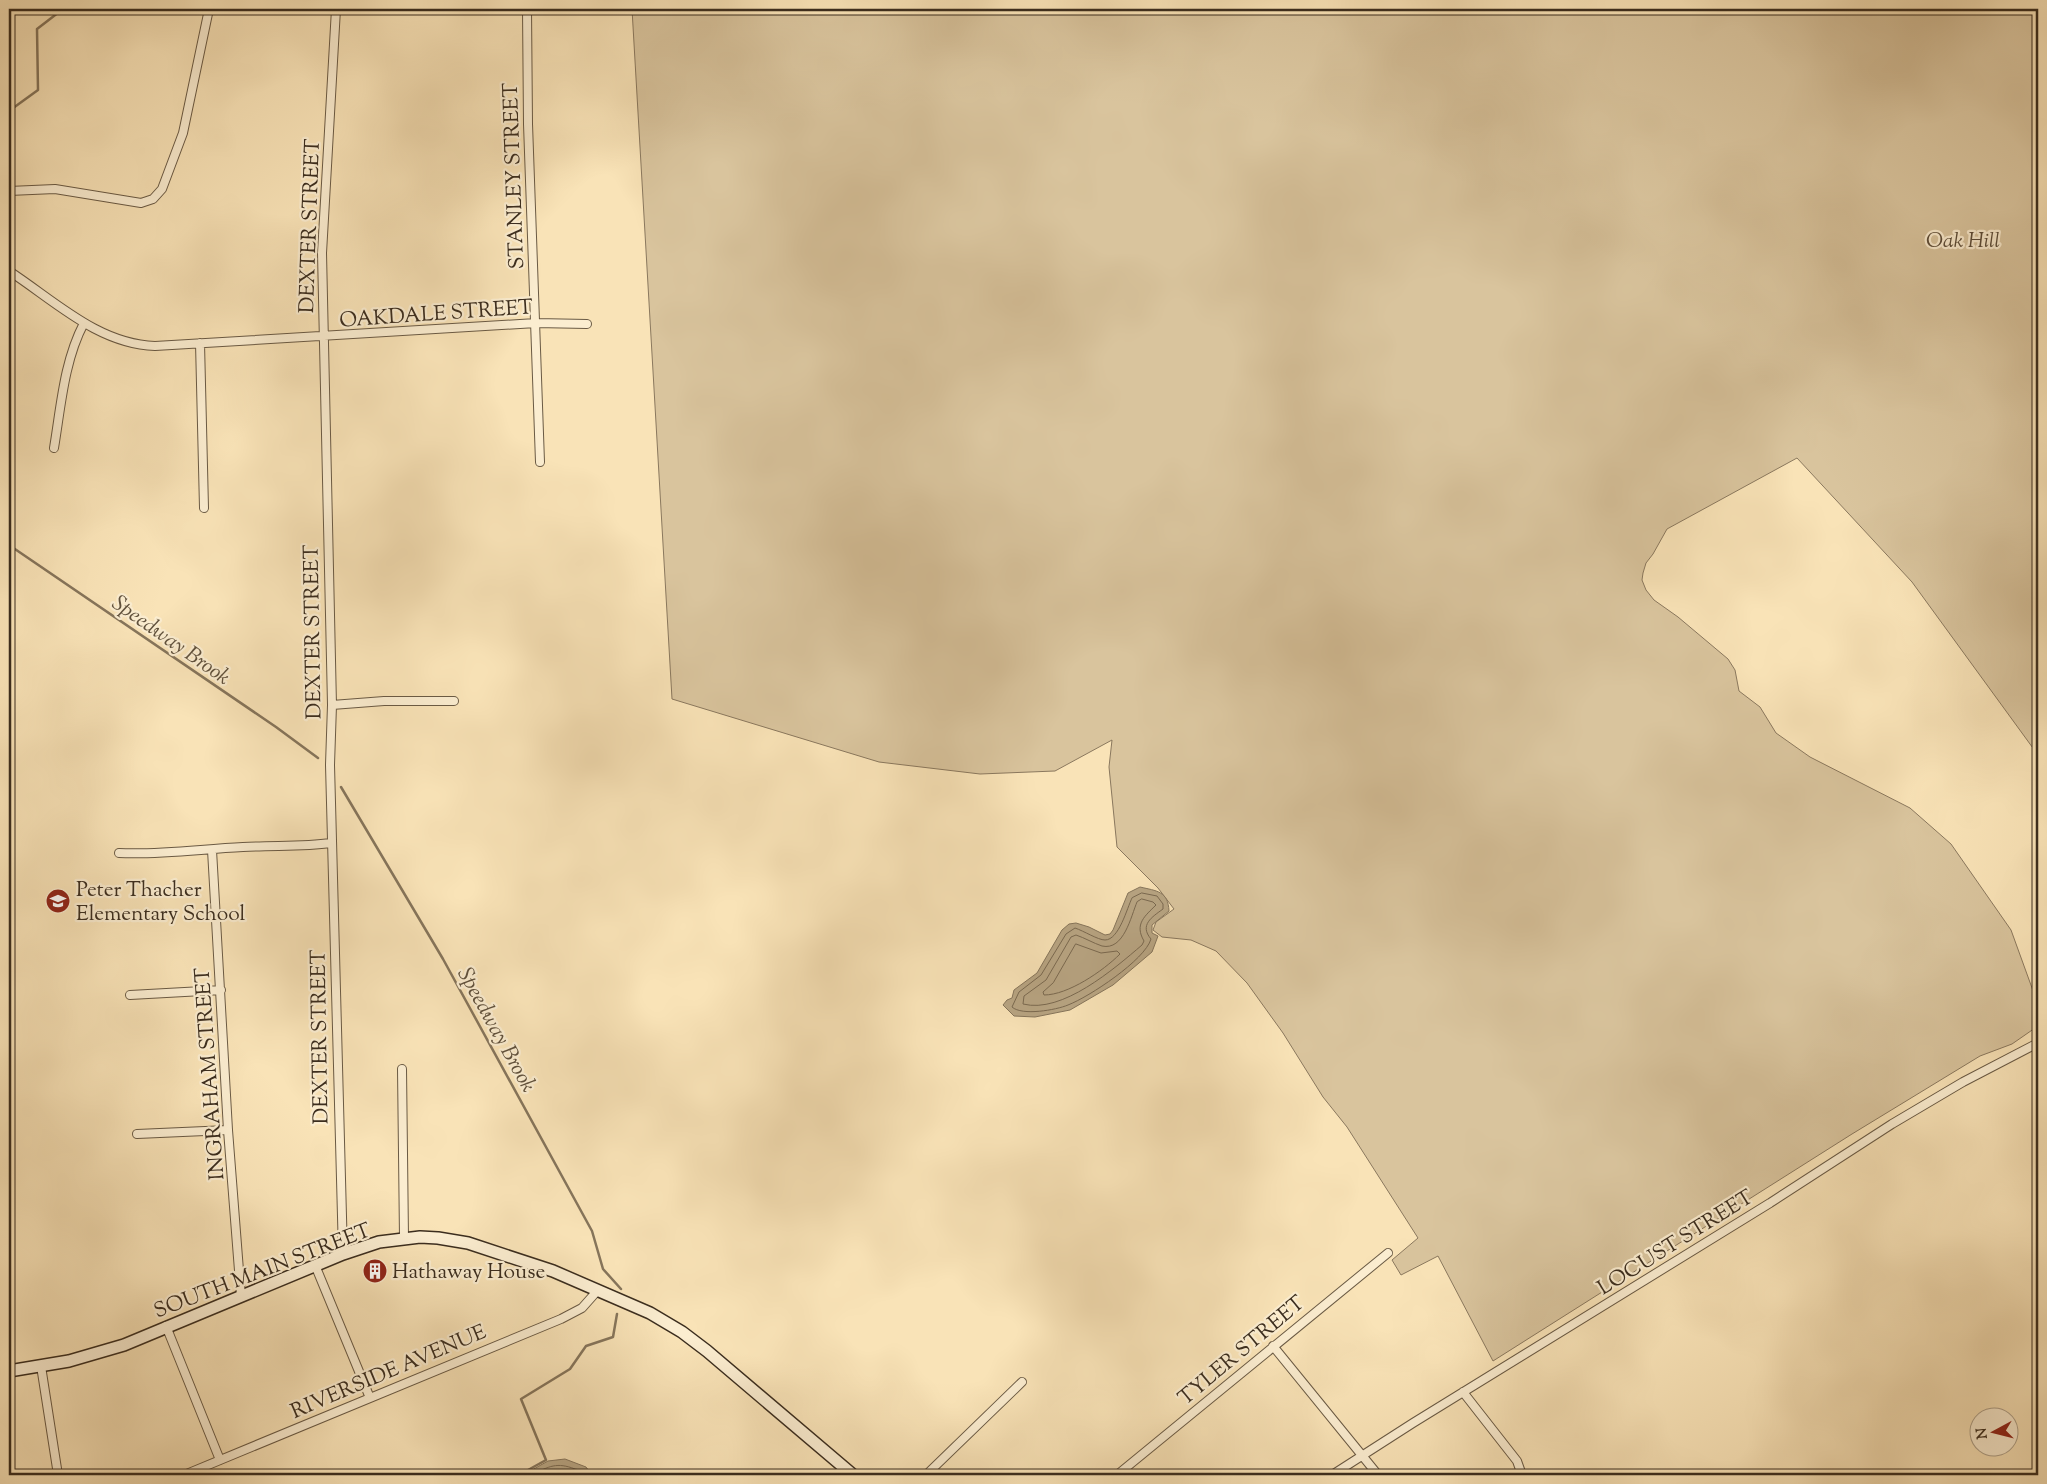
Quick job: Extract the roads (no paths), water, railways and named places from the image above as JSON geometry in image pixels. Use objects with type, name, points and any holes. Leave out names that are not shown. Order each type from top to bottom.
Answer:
[{"type":"main road","name":"SOUTH MAIN STREET","points":[[9,1371],[69,1361],[124,1345],[342,1254],[379,1242],[404,1238],[438,1238],[468,1243],[553,1271],[650,1313],[682,1332],[729,1369],[853,1475]]},
{"type":"street","points":[[9,191],[55,190],[141,203],[153,199],[162,189],[182,133],[209,9]]},
{"type":"street","name":"DEXTER STREET","points":[[336,9],[322,253],[332,705],[330,765],[342,1254]]},
{"type":"street","name":"STANLEY STREET","points":[[527,9],[528,124],[540,462]]},
{"type":"street","name":"OAKDALE STREET","points":[[9,271],[84,323],[118,340],[137,345],[324,337],[536,323],[587,324]]},
{"type":"street","points":[[54,448],[74,341],[84,323]]},
{"type":"street","points":[[200,343],[204,508]]},
{"type":"street","points":[[332,705],[384,701],[454,701]]},
{"type":"street","points":[[119,854],[243,847],[307,846],[332,842]]},
{"type":"street","name":"INGRAHAM STREET","points":[[212,850],[228,1130],[241,1296]]},
{"type":"street","points":[[130,995],[221,990]]},
{"type":"street","name":"LOCUST STREET","points":[[1332,1475],[1777,1199],[1892,1124],[1963,1082],[2038,1043]]},
{"type":"street","points":[[402,1070],[404,1238]]},
{"type":"street","points":[[137,1134],[228,1130]]},
{"type":"street","name":"TYLER STREET","points":[[1117,1475],[1388,1253]]},
{"type":"street","points":[[315,1265],[370,1398]]},
{"type":"street","name":"RIVERSIDE AVENUE","points":[[184,1475],[561,1319],[582,1308],[598,1290]]},
{"type":"street","points":[[166,1326],[220,1460]]},
{"type":"street","points":[[1273,1346],[1378,1475]]},
{"type":"street","points":[[42,1366],[58,1475]]},
{"type":"street","points":[[926,1475],[1022,1382]]},
{"type":"street","points":[[1463,1392],[1518,1461],[1522,1475]]},
{"type":"water","points":[[1140,887],[1160,893],[1168,904],[1169,911],[1152,925],[1152,933],[1158,936],[1152,952],[1113,985],[1070,1010],[1035,1017],[1014,1016],[1003,1005],[1012,998],[1014,990],[1037,973],[1062,930],[1069,924],[1076,923],[1105,935],[1110,934],[1128,893]]},
{"type":"water","points":[[565,1459],[586,1467],[592,1475],[523,1475],[548,1461]]},
{"type":"waterway","name":"Speedway Brook","points":[[9,111],[38,90],[37,29],[63,9]]},
{"type":"waterway","name":"Speedway Brook","points":[[9,545],[276,727],[318,758]]},
{"type":"waterway","name":"Speedway Brook","points":[[341,787],[443,959],[592,1231],[603,1269],[621,1289]]},
{"type":"waterway","name":"Speedway Brook","points":[[519,1475],[546,1460],[521,1399],[570,1369],[586,1346],[613,1337],[617,1314]]},
{"type":"place","name":"Peter Thacher Elementary School","points":[[58,901]]},
{"type":"place","name":"Hathaway House","points":[[375,1271]]},
{"type":"park label","name":"Oak Hill","points":[[1963,240]]}]
